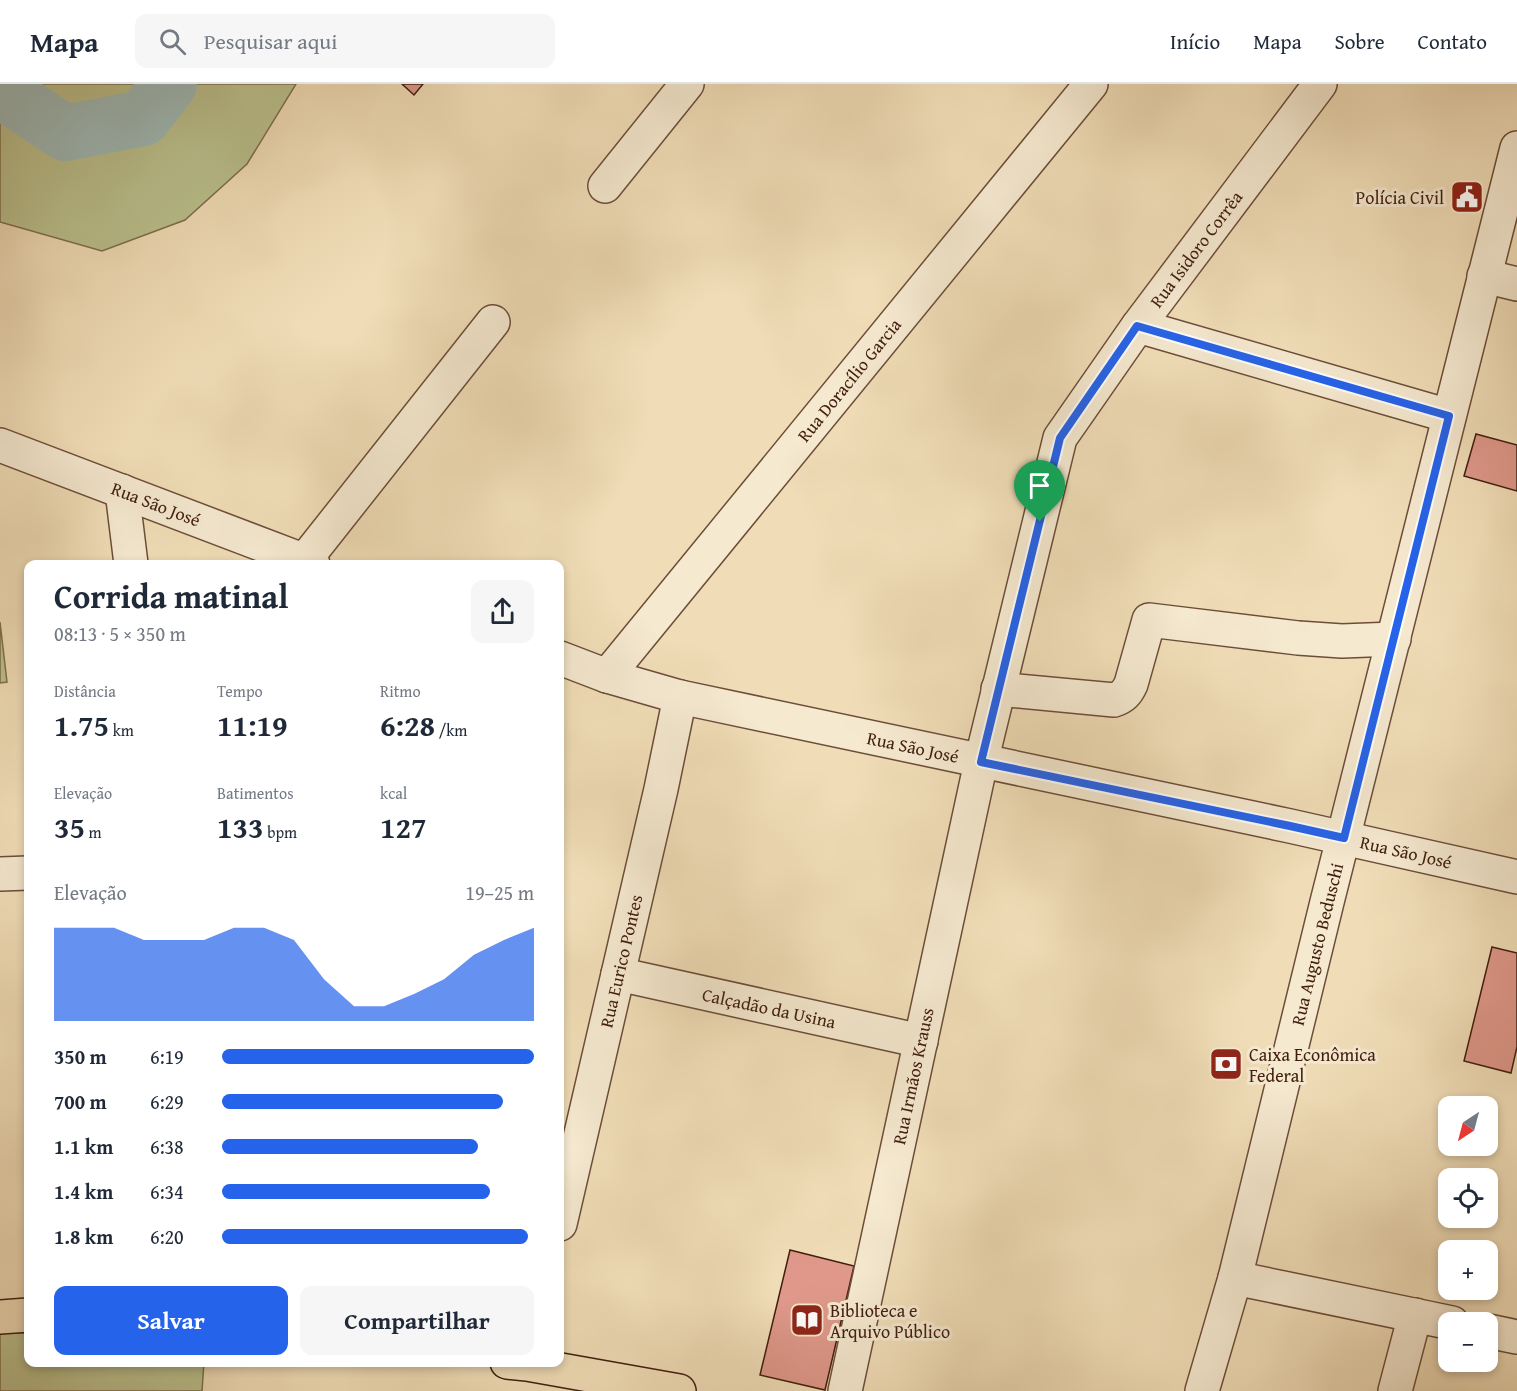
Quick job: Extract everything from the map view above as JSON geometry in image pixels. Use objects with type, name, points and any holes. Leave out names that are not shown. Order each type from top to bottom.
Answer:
[{"type":"main road","points":[[0,1317],[24,1315]]},
{"type":"main road","points":[[543,1367],[679,1391]]},
{"type":"street","points":[[605,186],[687,84]]},
{"type":"street","name":"Rua Doracílio Garcia","points":[[607,676],[1090,84]]},
{"type":"street","name":"Rua Isidoro Corrêa","points":[[981,762],[1060,438],[1137,326],[1320,84]]},
{"type":"street","name":"Rua Augusto Beduschi","points":[[1202,1391],[1235,1278],[1517,148]]},
{"type":"street","points":[[1484,276],[1517,284]]},
{"type":"street","points":[[310,560],[493,322]]},
{"type":"street","points":[[1137,326],[1449,416]]},
{"type":"street","name":"Rua São José","points":[[0,445],[303,560]]},
{"type":"street","points":[[122,491],[130,560]]},
{"type":"street","points":[[998,689],[1114,700],[1121,698],[1127,693],[1131,684],[1149,620],[1342,642],[1394,639]]},
{"type":"street","name":"Rua São José","points":[[564,660],[607,676],[680,697],[1290,826],[1517,877]]},
{"type":"street","name":"Rua Eurico Pontes","points":[[564,1207],[661,789],[680,697]]},
{"type":"street","name":"Rua Irmãos Krauss","points":[[845,1391],[981,762]]},
{"type":"street","points":[[0,874],[24,873]]},
{"type":"street","name":"Calçadão da Usina","points":[[618,974],[921,1041]]},
{"type":"street","points":[[1235,1278],[1438,1320]]},
{"type":"street","points":[[1395,1391],[1415,1315]]},
{"type":"street","points":[[1498,1333],[1517,1337]]},
{"type":"green space","points":[[0,84],[296,84],[247,164],[185,220],[102,251],[0,222]]},
{"type":"green space","points":[[0,622],[7,682],[0,683]]},
{"type":"green space","points":[[0,1333],[24,1333],[24,1367],[204,1367],[202,1391],[0,1391]]},
{"type":"building","points":[[402,84],[423,84],[414,95]]},
{"type":"building","points":[[1476,434],[1517,445],[1517,491],[1464,476]]},
{"type":"building","points":[[1492,947],[1517,953],[1517,1047],[1511,1073],[1464,1061]]},
{"type":"building","name":"Biblioteca e Arquivo Público","points":[[790,1250],[854,1266],[825,1390],[760,1375]]},
{"type":"waterway","points":[[0,90],[65,133],[143,118],[169,84]]},
{"type":"place","name":"Polícia Civil","points":[[1467,197]]},
{"type":"place","name":"Caixa Econômica Federal","points":[[1226,1064]]},
{"type":"place","name":"Biblioteca e Arquivo Público","points":[[807,1320]]},
{"type":"route","points":[[1137,326],[1449,416],[1344,838],[981,762],[1040,522],[1060,438],[1137,326]]}]
